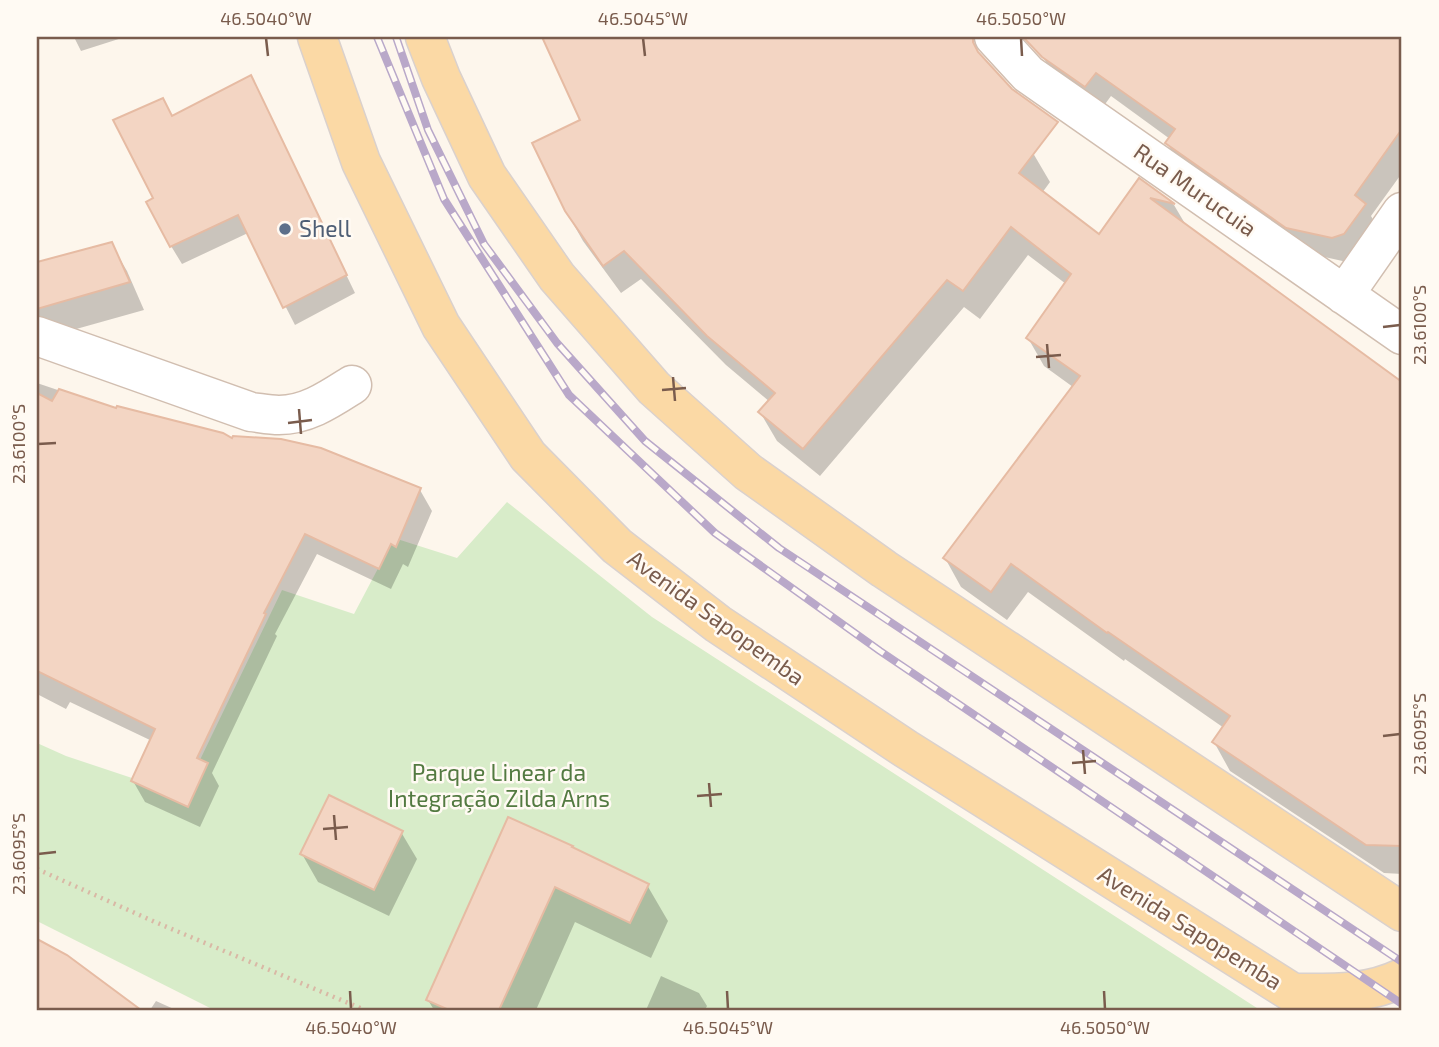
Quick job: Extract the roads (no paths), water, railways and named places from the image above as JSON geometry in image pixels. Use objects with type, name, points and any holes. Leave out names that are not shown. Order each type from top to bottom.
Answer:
[{"type":"main road","name":"Avenida Sapopemba","points":[[317,37],[361,162],[441,327],[528,456],[617,546],[718,624],[906,749],[1306,1002]]},
{"type":"main road","points":[[425,37],[487,176],[557,277],[654,388],[748,471],[884,569],[1402,912]]},
{"type":"main road","points":[[1306,1002],[1369,990],[1402,978]]},
{"type":"street","name":"Rua Murucuia","points":[[995,37],[1028,74],[1402,335]]},
{"type":"street","points":[[1344,295],[1402,212]]},
{"type":"street","points":[[37,335],[251,412],[280,415],[305,411],[352,385]]},
{"type":"railway","points":[[377,37],[444,199],[569,395],[715,533],[880,651],[1402,1004]]},
{"type":"railway","points":[[396,37],[428,130],[484,244],[557,343],[645,441],[779,548],[1402,962]]},
{"type":"place","name":"Shell","points":[[285,229]]},
{"type":"park label","name":"Parque Linear da Integração Zilda Arns","points":[[499,786]]}]
